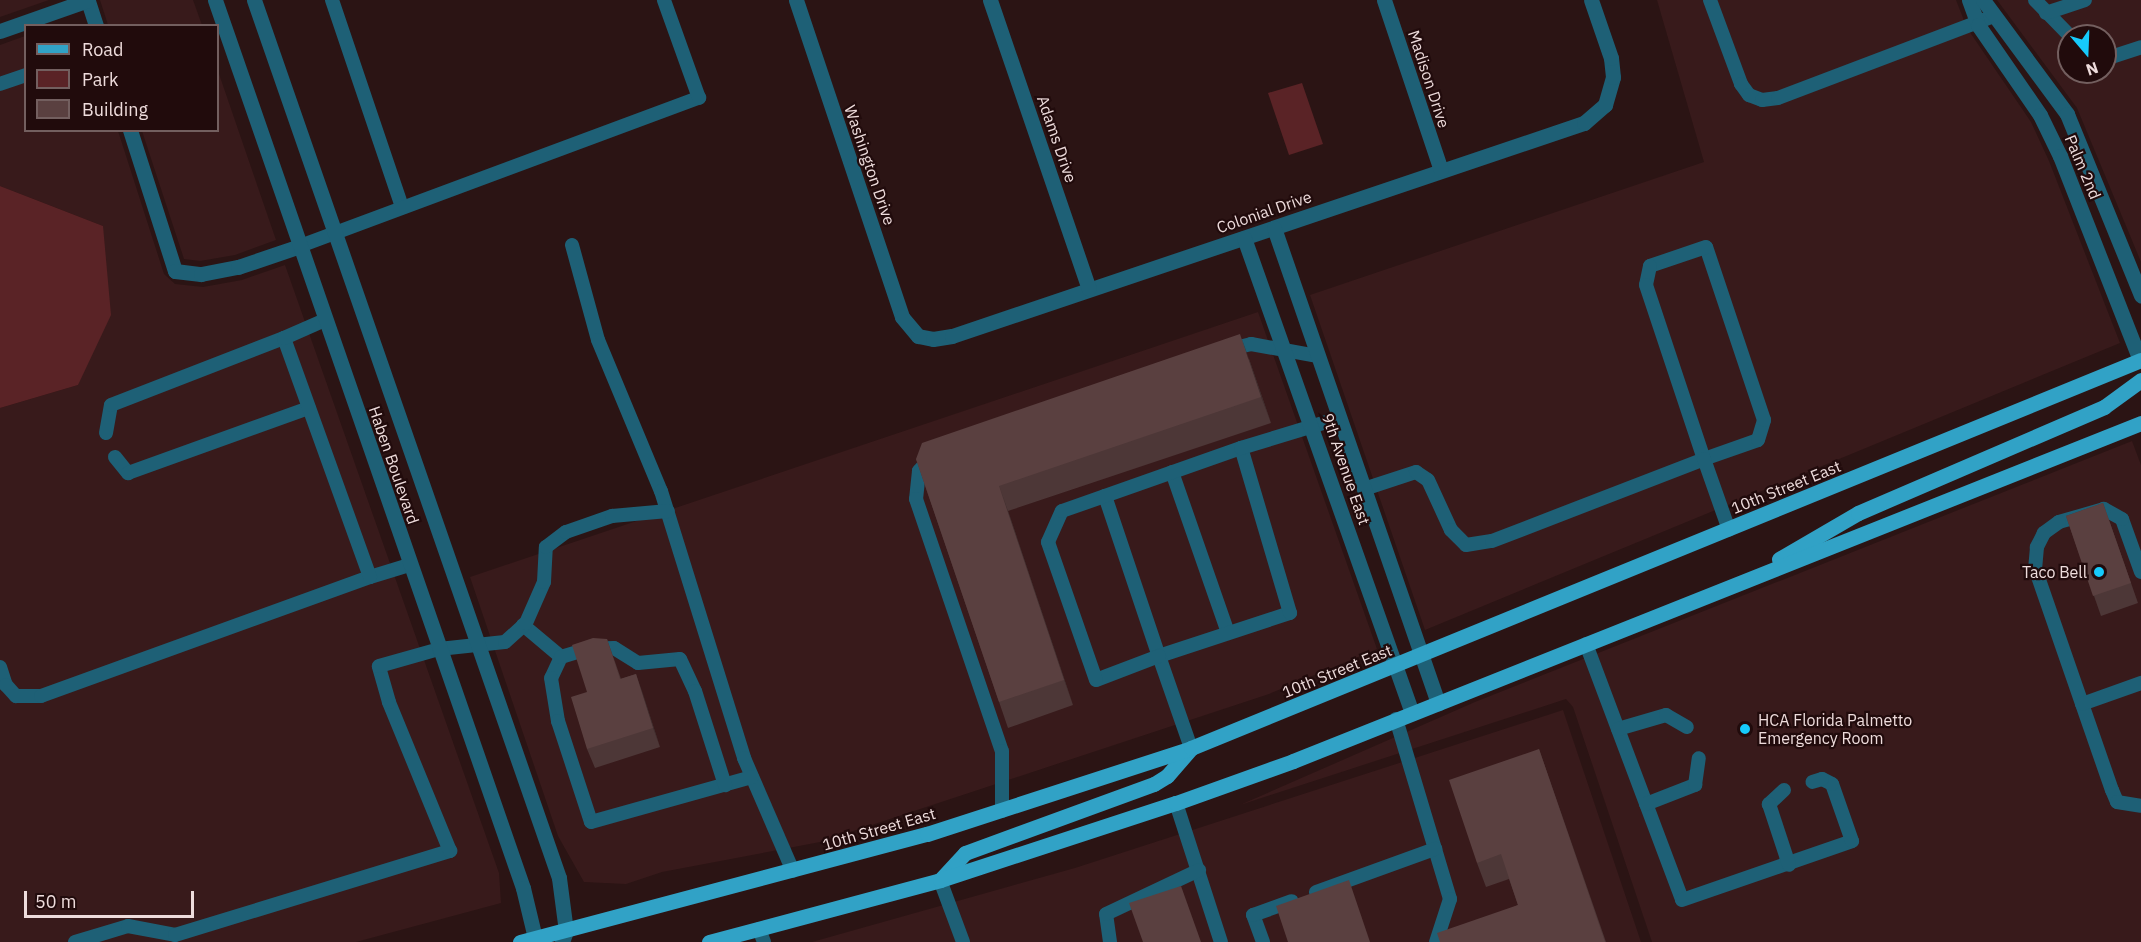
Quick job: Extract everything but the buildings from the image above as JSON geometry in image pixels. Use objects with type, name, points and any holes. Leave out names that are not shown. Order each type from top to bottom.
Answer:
[{"type":"main road","name":"10th Street East","points":[[531,941],[564,936],[1002,811],[1191,748],[1396,667],[2140,360]]},
{"type":"main road","points":[[1735,585],[1858,513],[2104,407],[2141,380]]},
{"type":"main road","points":[[709,942],[761,935],[940,880],[1176,803],[1438,703],[2140,424]]},
{"type":"main road","points":[[940,880],[965,853],[1154,784],[1167,776],[1191,748]]},
{"type":"street","points":[[0,31],[88,0],[95,24]]},
{"type":"street","name":"Haben Boulevard","points":[[215,0],[409,565],[523,888],[531,941]]},
{"type":"street","name":"Haben Boulevard","points":[[254,0],[333,233],[560,878],[564,936]]},
{"type":"street","name":"Washington Drive","points":[[796,0],[902,317],[918,336]]},
{"type":"street","points":[[991,3],[1008,0]]},
{"type":"street","name":"Madison Drive","points":[[1384,0],[1441,170]]},
{"type":"street","name":"Colonial Drive","points":[[918,336],[933,339],[952,336],[1584,123],[1601,111],[1609,95],[1611,58],[1591,0]]},
{"type":"street","name":"Palm 2nd","points":[[1969,0],[1978,25],[2040,115],[2060,156],[2140,360]]},
{"type":"street","name":"Palm 2nd","points":[[1983,0],[2067,114],[2141,295]]},
{"type":"street","name":"Adams Drive","points":[[991,3],[1089,289]]},
{"type":"street","points":[[131,132],[175,271],[201,274],[238,267],[300,246]]},
{"type":"street","name":"9th Avenue East","points":[[1274,228],[1438,703]]},
{"type":"street","name":"9th Avenue East","points":[[1245,238],[1412,713]]},
{"type":"lane","points":[[332,0],[402,207]]},
{"type":"lane","points":[[300,246],[699,98],[664,0]]},
{"type":"lane","points":[[1710,0],[1741,84],[1749,95],[1762,100],[1778,98],[1978,25],[1994,15]]},
{"type":"lane","points":[[2035,0],[2057,24]]},
{"type":"lane","points":[[2046,13],[2085,0]]},
{"type":"lane","points":[[2117,55],[2141,47]]},
{"type":"lane","points":[[0,84],[24,76]]},
{"type":"lane","points":[[573,245],[598,340],[668,512],[752,777],[793,871]]},
{"type":"lane","points":[[1364,489],[1416,472],[1428,480],[1451,530],[1466,545],[1492,541],[1704,459],[1758,440],[1764,420],[1706,247],[1650,266],[1646,285],[1704,459],[1729,530]]},
{"type":"lane","points":[[106,433],[111,405],[326,320]]},
{"type":"lane","points":[[284,338],[370,577]]},
{"type":"lane","points":[[1216,354],[1251,344],[1318,356]]},
{"type":"lane","points":[[115,457],[128,473],[309,408]]},
{"type":"lane","points":[[1241,448],[1290,613],[1159,656],[1096,680],[1048,543],[1062,511],[1241,448],[1340,418]]},
{"type":"lane","points":[[944,450],[924,462],[916,484],[916,499],[1002,751],[1002,811]]},
{"type":"lane","points":[[1172,472],[1228,633]]},
{"type":"lane","points":[[1105,496],[1191,748]]},
{"type":"lane","points":[[2141,572],[2122,519],[2104,509],[2059,522],[2044,533],[2037,547],[2035,568],[2117,802],[2141,806]]},
{"type":"lane","points":[[75,942],[128,926],[175,934],[450,851],[379,666],[439,649],[479,647],[505,642],[523,625],[544,582],[546,547],[566,531],[612,516],[668,512]]},
{"type":"lane","points":[[0,667],[6,685],[16,696],[41,696],[409,565]]},
{"type":"lane","points":[[523,625],[561,657]]},
{"type":"lane","points":[[1586,644],[1682,900],[1852,842],[1832,784],[1822,779],[1812,782]]},
{"type":"lane","points":[[725,784],[695,691],[680,659],[638,663],[614,648],[587,649],[561,657],[551,678],[558,721],[591,822],[752,777]]},
{"type":"lane","points":[[2082,704],[2141,682]]},
{"type":"lane","points":[[1618,729],[1666,715],[1688,727]]},
{"type":"lane","points":[[1396,719],[1450,899],[1436,942]]},
{"type":"lane","points":[[1646,804],[1695,785],[1699,758]]},
{"type":"lane","points":[[1784,790],[1769,804],[1789,865]]},
{"type":"lane","points":[[1176,803],[1221,942]]},
{"type":"lane","points":[[1263,942],[1253,915],[1435,849]]},
{"type":"lane","points":[[1110,942],[1106,914],[1199,870]]},
{"type":"lane","points":[[940,880],[963,942]]},
{"type":"shaded area","points":[[0,0],[49,0],[0,17]]},
{"type":"shaded area","points":[[100,0],[193,0],[202,24],[108,24]]},
{"type":"shaded area","points":[[1657,0],[1956,0],[1967,28],[2031,122],[2049,161],[2120,343],[1425,630],[1310,295],[1704,162]]},
{"type":"shaded area","points":[[1997,0],[2141,0],[2141,262],[2077,108],[2059,84],[2117,84],[2117,24],[2057,24],[2057,81]]},
{"type":"shaded area","points":[[24,36],[24,132],[118,132],[164,274],[175,284],[203,287],[242,280],[285,265],[499,873],[501,903],[356,942],[0,942],[0,408],[78,385],[103,226],[0,186],[0,45]]},
{"type":"shaded area","points":[[219,74],[276,240],[235,255],[200,261],[184,259],[142,132],[219,132]]},
{"type":"shaded area","points":[[1258,312],[1377,649],[1269,694],[820,842],[662,872],[626,884],[584,882],[558,836],[470,577]]},
{"type":"shaded area","points":[[2132,441],[2141,465],[2141,942],[1652,942],[1573,707],[1566,699],[1240,805],[1475,702]]},
{"type":"shaded area","points":[[1563,710],[1641,942],[812,942],[1075,868]]},
{"type":"green space","points":[[1302,83],[1323,144],[1289,155],[1268,93]]},
{"type":"green space","points":[[0,186],[103,226],[111,315],[78,385],[0,408]]},
{"type":"place","name":"Taco Bell","points":[[2099,572]]},
{"type":"place","name":"HCA Florida Palmetto Emergency Room","points":[[1745,729]]}]
